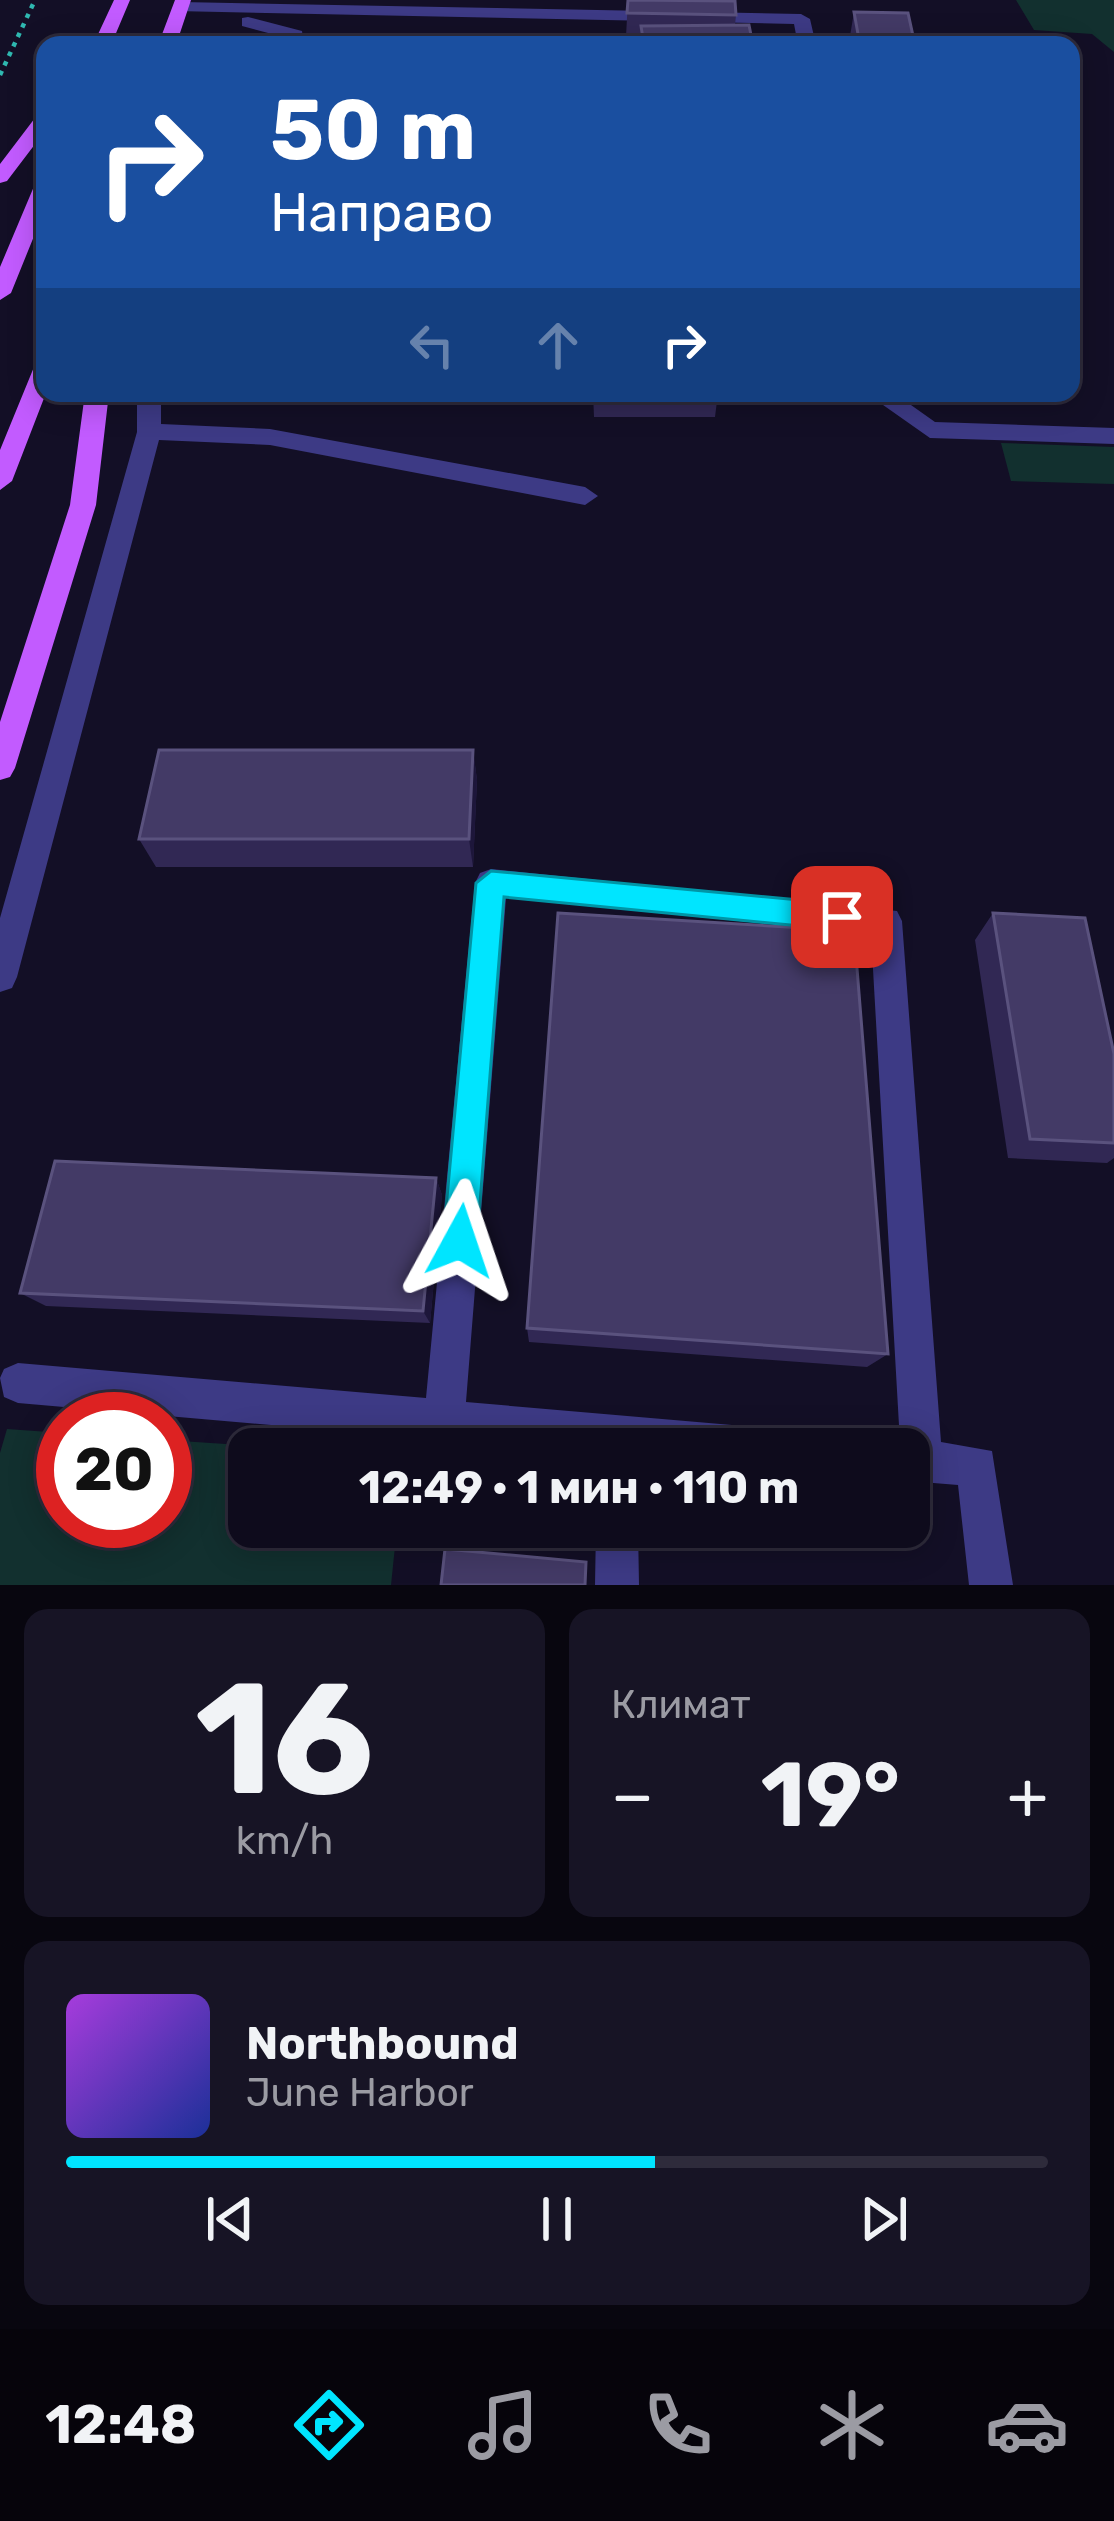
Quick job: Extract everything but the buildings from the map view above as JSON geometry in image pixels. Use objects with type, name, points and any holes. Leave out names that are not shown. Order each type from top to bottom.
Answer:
[{"type":"main road","points":[[105,36],[122,0]]},
{"type":"main road","points":[[0,177],[36,130]]},
{"type":"main road","points":[[0,292],[36,206]]},
{"type":"main road","points":[[0,481],[36,391]]},
{"type":"main road","points":[[0,768],[83,505],[96,402]]},
{"type":"lane","points":[[180,9],[799,10]]},
{"type":"lane","points":[[180,9],[272,24],[296,36]]},
{"type":"lane","points":[[0,977],[149,432],[149,402]]},
{"type":"lane","points":[[891,402],[930,430],[1114,436]]},
{"type":"lane","points":[[149,432],[270,437],[585,496]]},
{"type":"lane","points":[[444,1420],[491,883],[886,921],[913,1428]]},
{"type":"lane","points":[[18,1383],[507,1428]]},
{"type":"lane","points":[[930,1462],[977,1466],[992,1585]]},
{"type":"lane","points":[[617,1548],[617,1585]]},
{"type":"path","points":[[1,72],[35,0]]},
{"type":"green space","points":[[1016,0],[1114,0],[1114,52],[1092,34],[1034,30]]},
{"type":"green space","points":[[1001,443],[1114,447],[1114,484],[1011,481]]},
{"type":"green space","points":[[7,1429],[36,1431],[36,1548],[192,1548],[192,1442],[228,1444],[228,1548],[395,1548],[391,1585],[0,1585],[0,1453]]},
{"type":"route","points":[[460,1241],[491,883],[842,917]]}]
